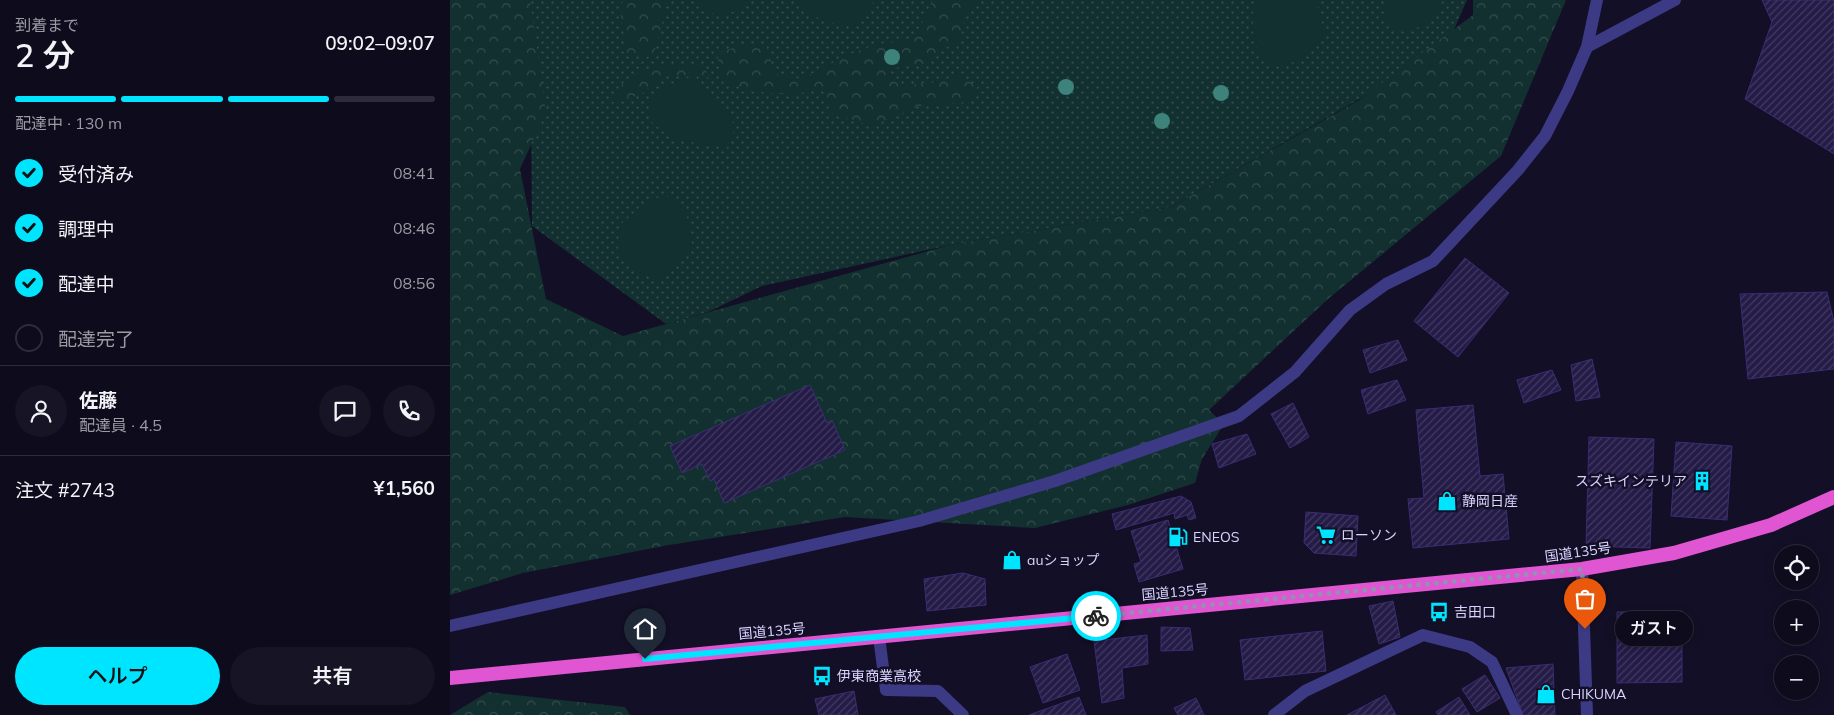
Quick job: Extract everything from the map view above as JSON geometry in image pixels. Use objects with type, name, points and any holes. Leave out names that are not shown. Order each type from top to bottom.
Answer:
[{"type":"highway","name":"国道135号","points":[[450,678],[1582,569],[1674,552],[1771,525],[1834,497]]},
{"type":"street","points":[[450,626],[919,521],[1055,481],[1239,416],[1295,372],[1350,310],[1386,284],[1433,261],[1518,170],[1545,136],[1587,47],[1598,0]]},
{"type":"street","points":[[1587,47],[1675,0]]},
{"type":"street","points":[[1582,569],[1587,715]]},
{"type":"street","points":[[1274,715],[1306,691],[1423,635],[1470,647],[1492,662],[1517,715]]},
{"type":"street","points":[[879,637],[886,690],[938,691],[963,715]]},
{"type":"green space","points":[[450,0],[530,0],[546,112],[520,169],[546,299],[623,336],[950,245],[1171,207],[1359,100],[1473,15],[1473,0],[1566,0],[1501,156],[1328,299],[1209,410],[1224,424],[1202,459],[1195,483],[1128,505],[1035,528],[845,517],[669,545],[523,573],[450,595]]},
{"type":"green space","points":[[530,0],[1467,0],[1445,50],[1171,207],[950,245],[762,286],[708,312],[666,324],[532,226]]},
{"type":"green space","points":[[623,0],[665,0],[663,20],[653,57],[627,56],[620,11]]},
{"type":"green space","points":[[747,0],[735,11],[721,14],[706,11],[693,1]]},
{"type":"green space","points":[[798,0],[875,0],[857,25],[840,25],[817,17]]},
{"type":"green space","points":[[933,0],[978,0],[966,11],[960,39],[922,63],[884,70],[901,86],[937,82],[957,76],[978,86],[968,102],[919,106],[872,126],[831,113],[822,88],[792,95],[751,91],[722,81],[717,54],[746,43],[766,45],[775,74],[801,79],[848,55],[877,44],[914,40]]},
{"type":"green space","points":[[1256,0],[1316,0],[1325,35],[1298,61],[1277,66],[1267,60],[1256,47],[1253,33],[1253,4]]},
{"type":"green space","points":[[1386,0],[1443,0],[1435,14],[1425,24],[1413,29],[1396,30],[1386,18]]},
{"type":"green space","points":[[671,63],[701,65],[712,78],[665,74],[640,95],[605,104],[626,80],[640,72]]},
{"type":"green space","points":[[690,77],[719,101],[731,117],[733,133],[727,148],[673,139],[649,120],[649,109],[656,90]]},
{"type":"green space","points":[[660,197],[675,197],[686,212],[693,250],[660,279],[633,270],[622,260],[618,248],[621,224],[646,202]]},
{"type":"green space","points":[[488,692],[625,707],[630,715],[450,715]]},
{"type":"building","points":[[1762,0],[1834,0],[1834,154],[1745,99],[1772,22]]},
{"type":"building","points":[[1465,258],[1509,293],[1458,357],[1414,321]]},
{"type":"building","points":[[1827,292],[1834,322],[1834,369],[1748,379],[1740,294]]},
{"type":"building","points":[[1398,340],[1407,360],[1370,373],[1363,350]]},
{"type":"building","points":[[1592,359],[1600,397],[1576,401],[1571,365]]},
{"type":"building","points":[[1552,370],[1561,390],[1524,403],[1517,380]]},
{"type":"building","points":[[1397,380],[1406,400],[1368,414],[1361,390]]},
{"type":"building","points":[[810,385],[827,423],[832,420],[845,450],[724,503],[714,479],[710,481],[702,464],[682,473],[670,446]]},
{"type":"building","points":[[1293,403],[1309,437],[1290,448],[1271,414]]},
{"type":"building","points":[[1473,405],[1480,476],[1503,474],[1509,539],[1413,548],[1408,499],[1424,498],[1416,410]]},
{"type":"building","points":[[1247,434],[1256,454],[1219,468],[1212,444]]},
{"type":"building","points":[[1589,437],[1654,439],[1650,548],[1586,546]]},
{"type":"building","name":"スズキインテリア","points":[[1676,442],[1732,446],[1727,520],[1671,516]]},
{"type":"building","points":[[1181,496],[1191,502],[1196,518],[1189,520],[1187,515],[1175,519],[1174,513],[1116,530],[1112,514]]},
{"type":"building","points":[[1306,512],[1358,516],[1356,556],[1314,553],[1304,543]]},
{"type":"building","points":[[1168,520],[1183,569],[1139,582],[1134,564],[1141,562],[1131,531]]},
{"type":"building","points":[[963,573],[985,579],[986,605],[927,611],[924,579]]},
{"type":"building","points":[[1393,601],[1400,637],[1379,644],[1369,606]]},
{"type":"building","points":[[1682,611],[1682,682],[1617,683],[1617,612]]},
{"type":"building","points":[[1161,627],[1190,628],[1193,650],[1161,651]]},
{"type":"building","points":[[1322,631],[1326,671],[1245,680],[1240,640]]},
{"type":"building","points":[[1147,635],[1148,664],[1122,668],[1124,698],[1102,703],[1094,641]]},
{"type":"building","points":[[1067,654],[1080,690],[1043,703],[1030,667]]},
{"type":"building","points":[[1553,664],[1555,715],[1523,715],[1506,668]]},
{"type":"building","points":[[1485,675],[1500,698],[1477,712],[1462,689]]},
{"type":"building","points":[[854,691],[858,715],[819,715],[815,699]]},
{"type":"building","points":[[1385,695],[1396,715],[1347,715]]},
{"type":"building","points":[[1079,697],[1086,715],[1029,715]]},
{"type":"building","points":[[1459,697],[1470,715],[1438,715],[1436,712]]},
{"type":"building","points":[[1196,698],[1204,715],[1178,715],[1174,708]]},
{"type":"way so far","points":[[1096,616],[1582,569],[1585,629]]},
{"type":"place","name":"スズキインテリア","points":[[1702,481]]},
{"type":"place","name":"静岡日産","points":[[1447,501]]},
{"type":"place","name":"ローソン","points":[[1326,535]]},
{"type":"place","name":"ENEOS","points":[[1178,537]]},
{"type":"place","name":"auショップ","points":[[1012,560]]},
{"type":"place","name":"吉田口","points":[[1439,612]]},
{"type":"place","name":"ガスト","points":[[1585,629]]},
{"type":"place","name":"伊東商業高校","points":[[822,676]]},
{"type":"place","name":"CHIKUMA","points":[[1546,694]]},
{"type":"route","points":[[645,659],[1096,616]]}]
